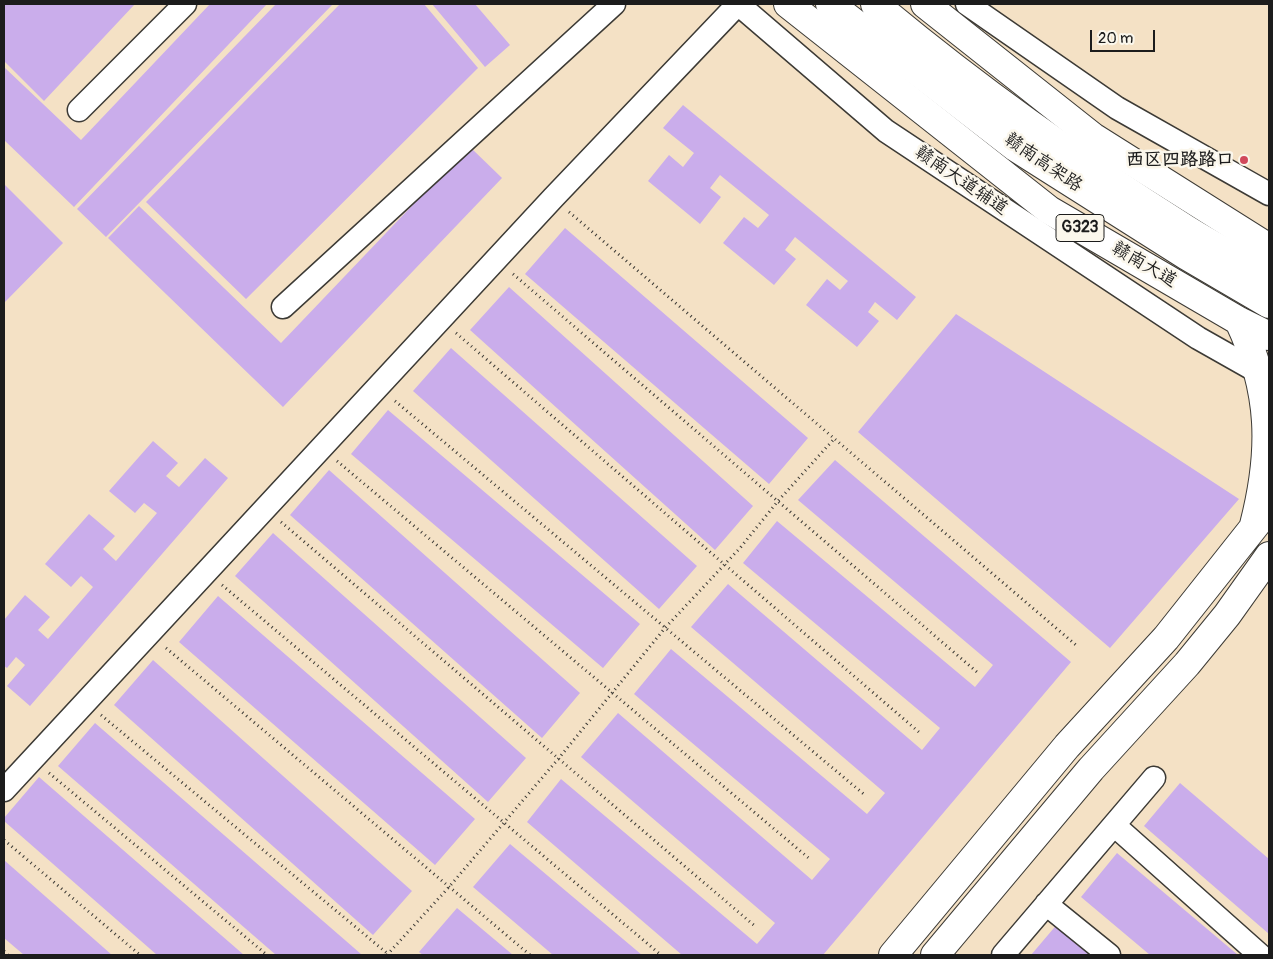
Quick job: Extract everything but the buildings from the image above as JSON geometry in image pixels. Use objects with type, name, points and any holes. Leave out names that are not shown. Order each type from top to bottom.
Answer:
[{"type":"main road","name":"赣南大道","points":[[788,4],[1049,210],[1239,321],[1269,336]]},
{"type":"main road","name":"赣南高架路","points":[[830,4],[1016,147],[1186,256],[1269,304]]},
{"type":"main road","name":"赣南高架路","points":[[875,4],[918,40],[1068,151],[1188,230],[1269,276]]},
{"type":"main road","points":[[925,4],[1093,136],[1269,248]]},
{"type":"main road","points":[[893,955],[1067,746],[1166,638],[1261,518],[1268,453],[1265,376],[1239,321]]},
{"type":"main road","points":[[935,955],[1092,769],[1187,664],[1227,615],[1269,556]]},
{"type":"street","points":[[79,110],[185,4]]},
{"type":"street","points":[[283,307],[614,4]]},
{"type":"street","points":[[4,790],[552,198],[738,4]]},
{"type":"street","name":"赣南大道辅道","points":[[738,4],[886,131],[1198,338],[1265,376]]},
{"type":"street","points":[[967,4],[1117,108],[1269,194]]},
{"type":"street","points":[[1003,955],[1154,778]]},
{"type":"street","points":[[1114,825],[1260,955]]},
{"type":"street","points":[[1046,904],[1110,955]]},
{"type":"path","points":[[552,198],[1076,645]]},
{"type":"path","points":[[496,259],[977,672]]},
{"type":"path","points":[[440,319],[920,734]]},
{"type":"path","points":[[378,387],[866,796]]},
{"type":"path","points":[[85,702],[388,955],[450,887],[613,693],[665,628],[740,548],[834,439]]},
{"type":"path","points":[[321,447],[811,860]]},
{"type":"path","points":[[265,508],[756,927]]},
{"type":"path","points":[[206,572],[661,955]]},
{"type":"path","points":[[149,634],[530,955]]},
{"type":"path","points":[[32,759],[267,955]]},
{"type":"path","points":[[4,840],[140,955]]},
{"type":"path","points":[[4,952],[8,955]]},
{"type":"place","name":"西区四路路口","points":[[1244,160]]}]
